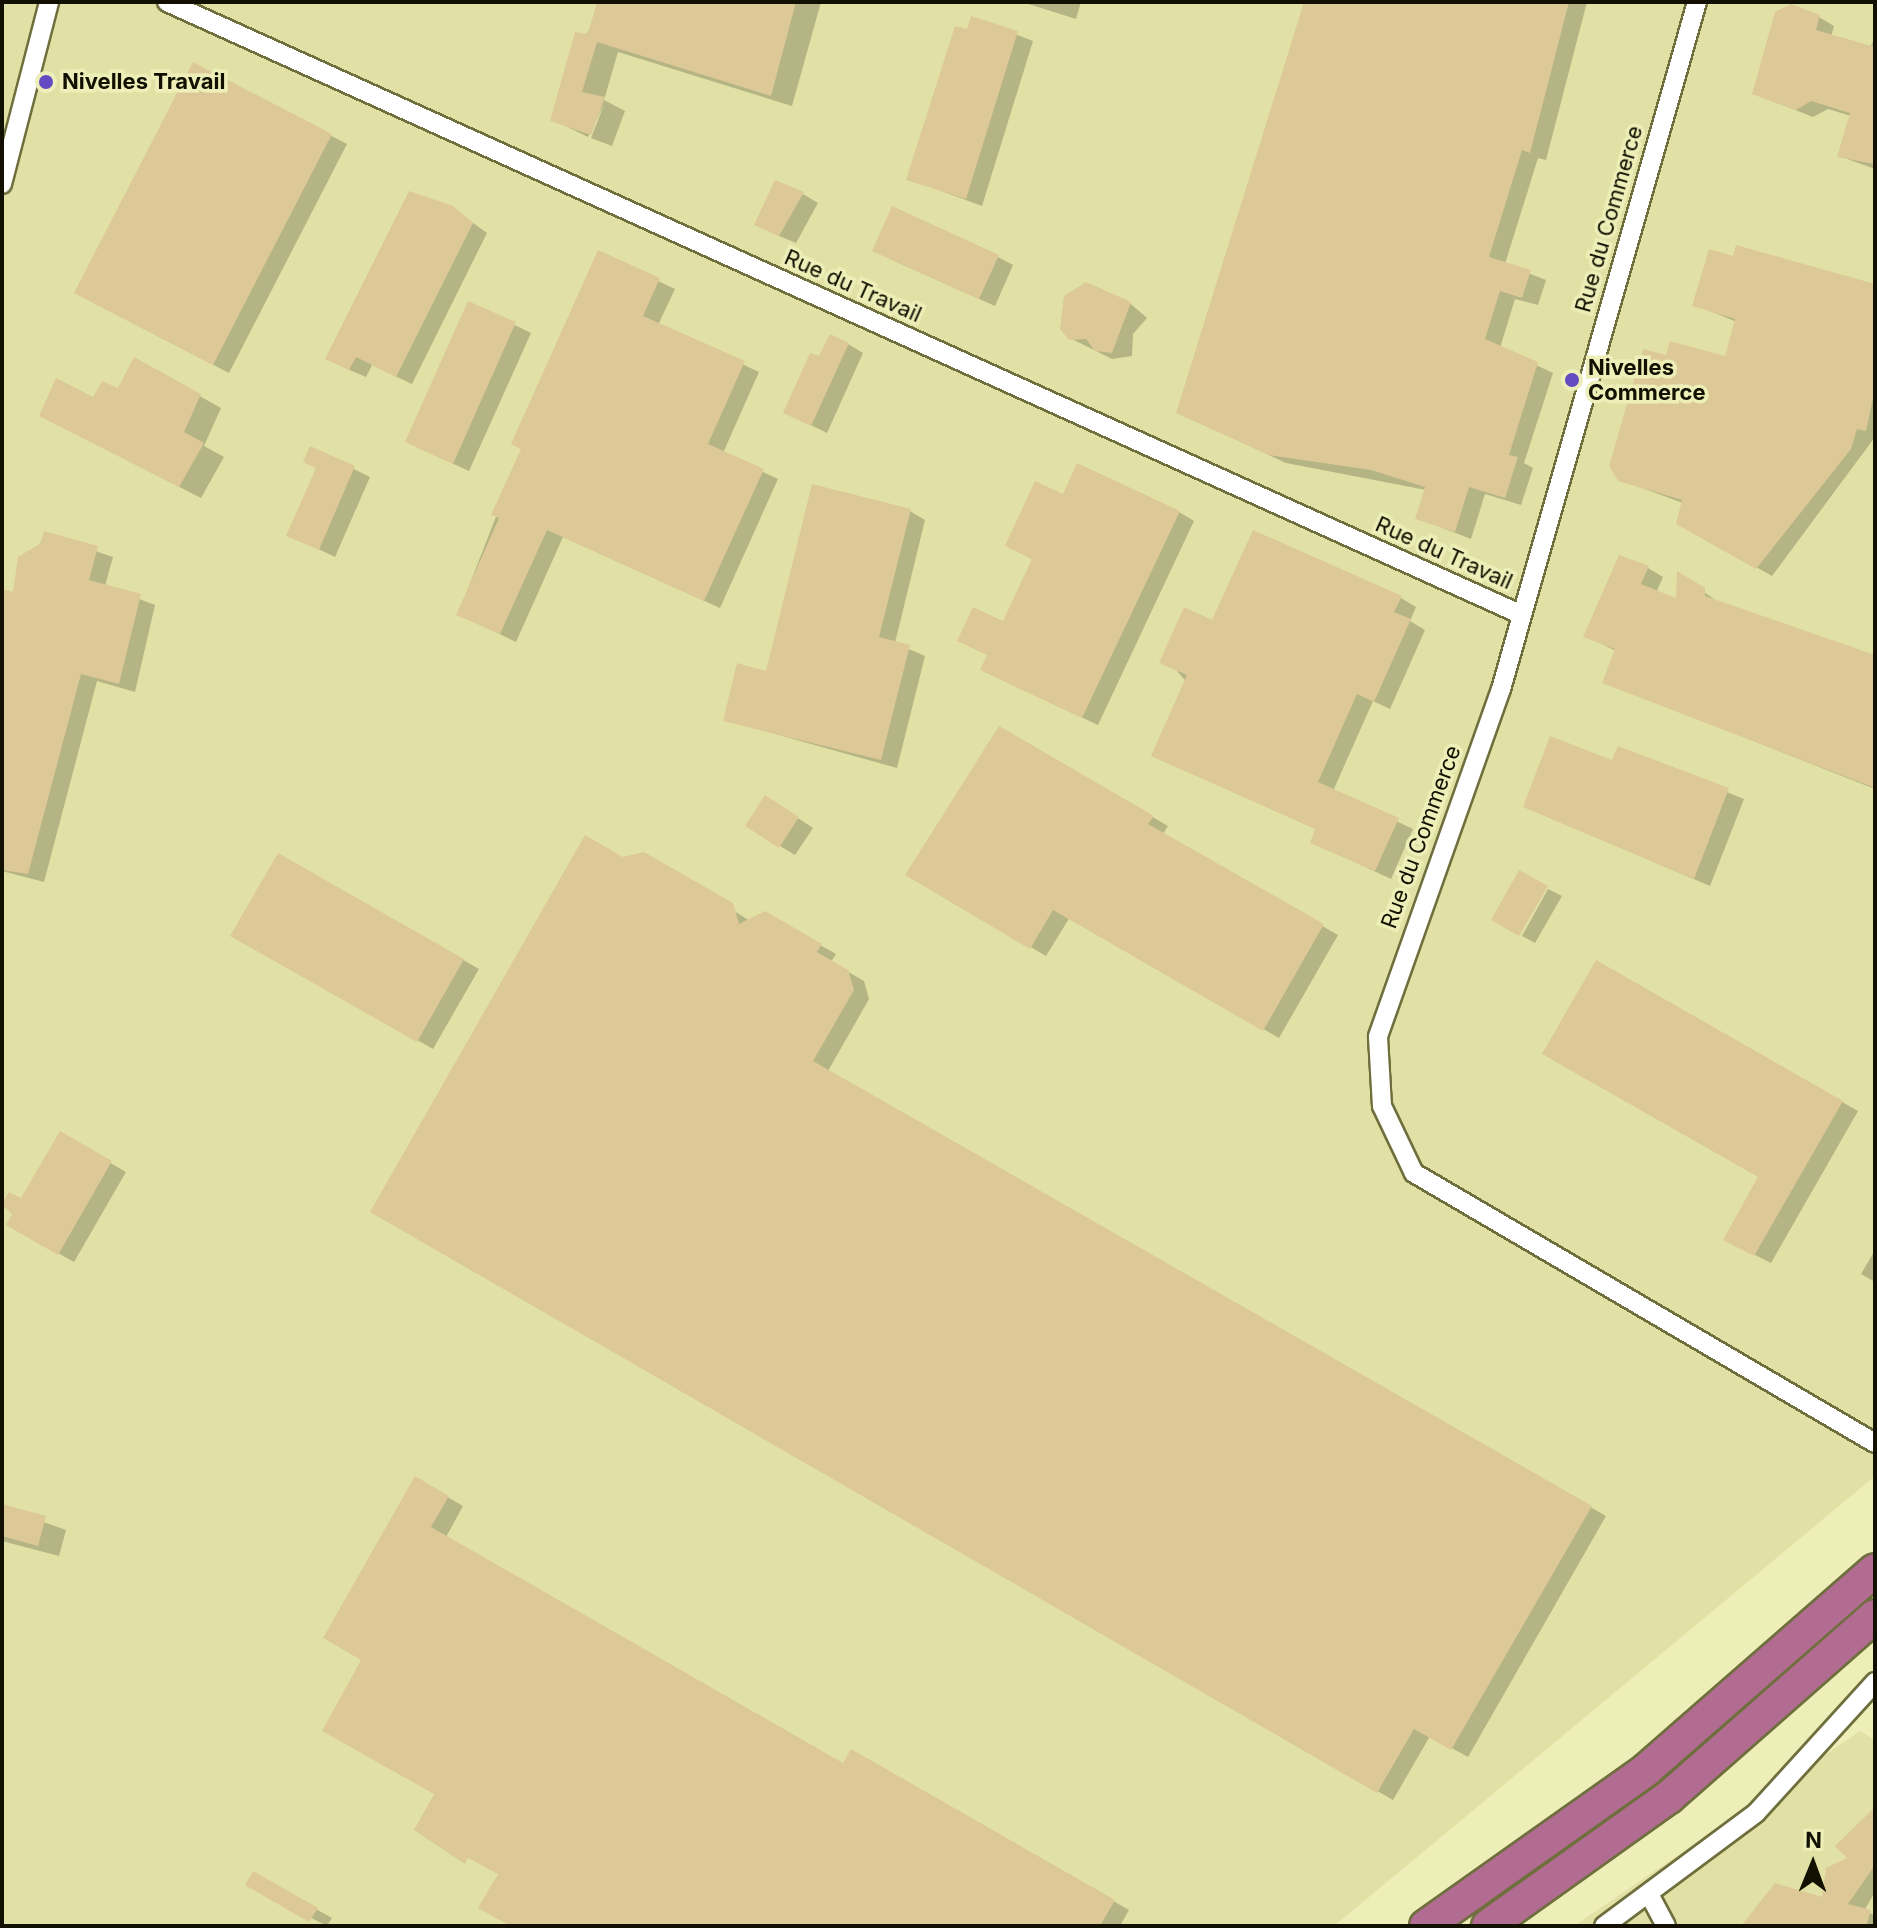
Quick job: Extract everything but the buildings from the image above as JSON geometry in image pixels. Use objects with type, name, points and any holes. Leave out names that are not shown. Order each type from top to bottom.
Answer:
[{"type":"highway","points":[[1426,1926],[1646,1770],[1875,1570]]},
{"type":"highway","points":[[1488,1926],[1669,1797],[1875,1616]]},
{"type":"street","points":[[2,184],[49,2]]},
{"type":"street","name":"Rue du Travail","points":[[167,2],[1520,614]]},
{"type":"street","name":"Rue du Commerce","points":[[1697,2],[1501,689],[1378,1037],[1382,1106],[1414,1173],[1875,1443]]},
{"type":"street","points":[[1604,1926],[1776,1795],[1875,1682]]},
{"type":"street","points":[[1649,1894],[1666,1926]]},
{"type":"shaded area","points":[[2,2],[1875,2],[1875,1476],[1334,1926],[2,1926]]},
{"type":"shaded area","points":[[1860,1731],[1875,1740],[1875,1926],[1574,1926]]},
{"type":"place","name":"Nivelles Travail","points":[[46,82]]},
{"type":"place","name":"Nivelles Commerce","points":[[1572,380]]}]
